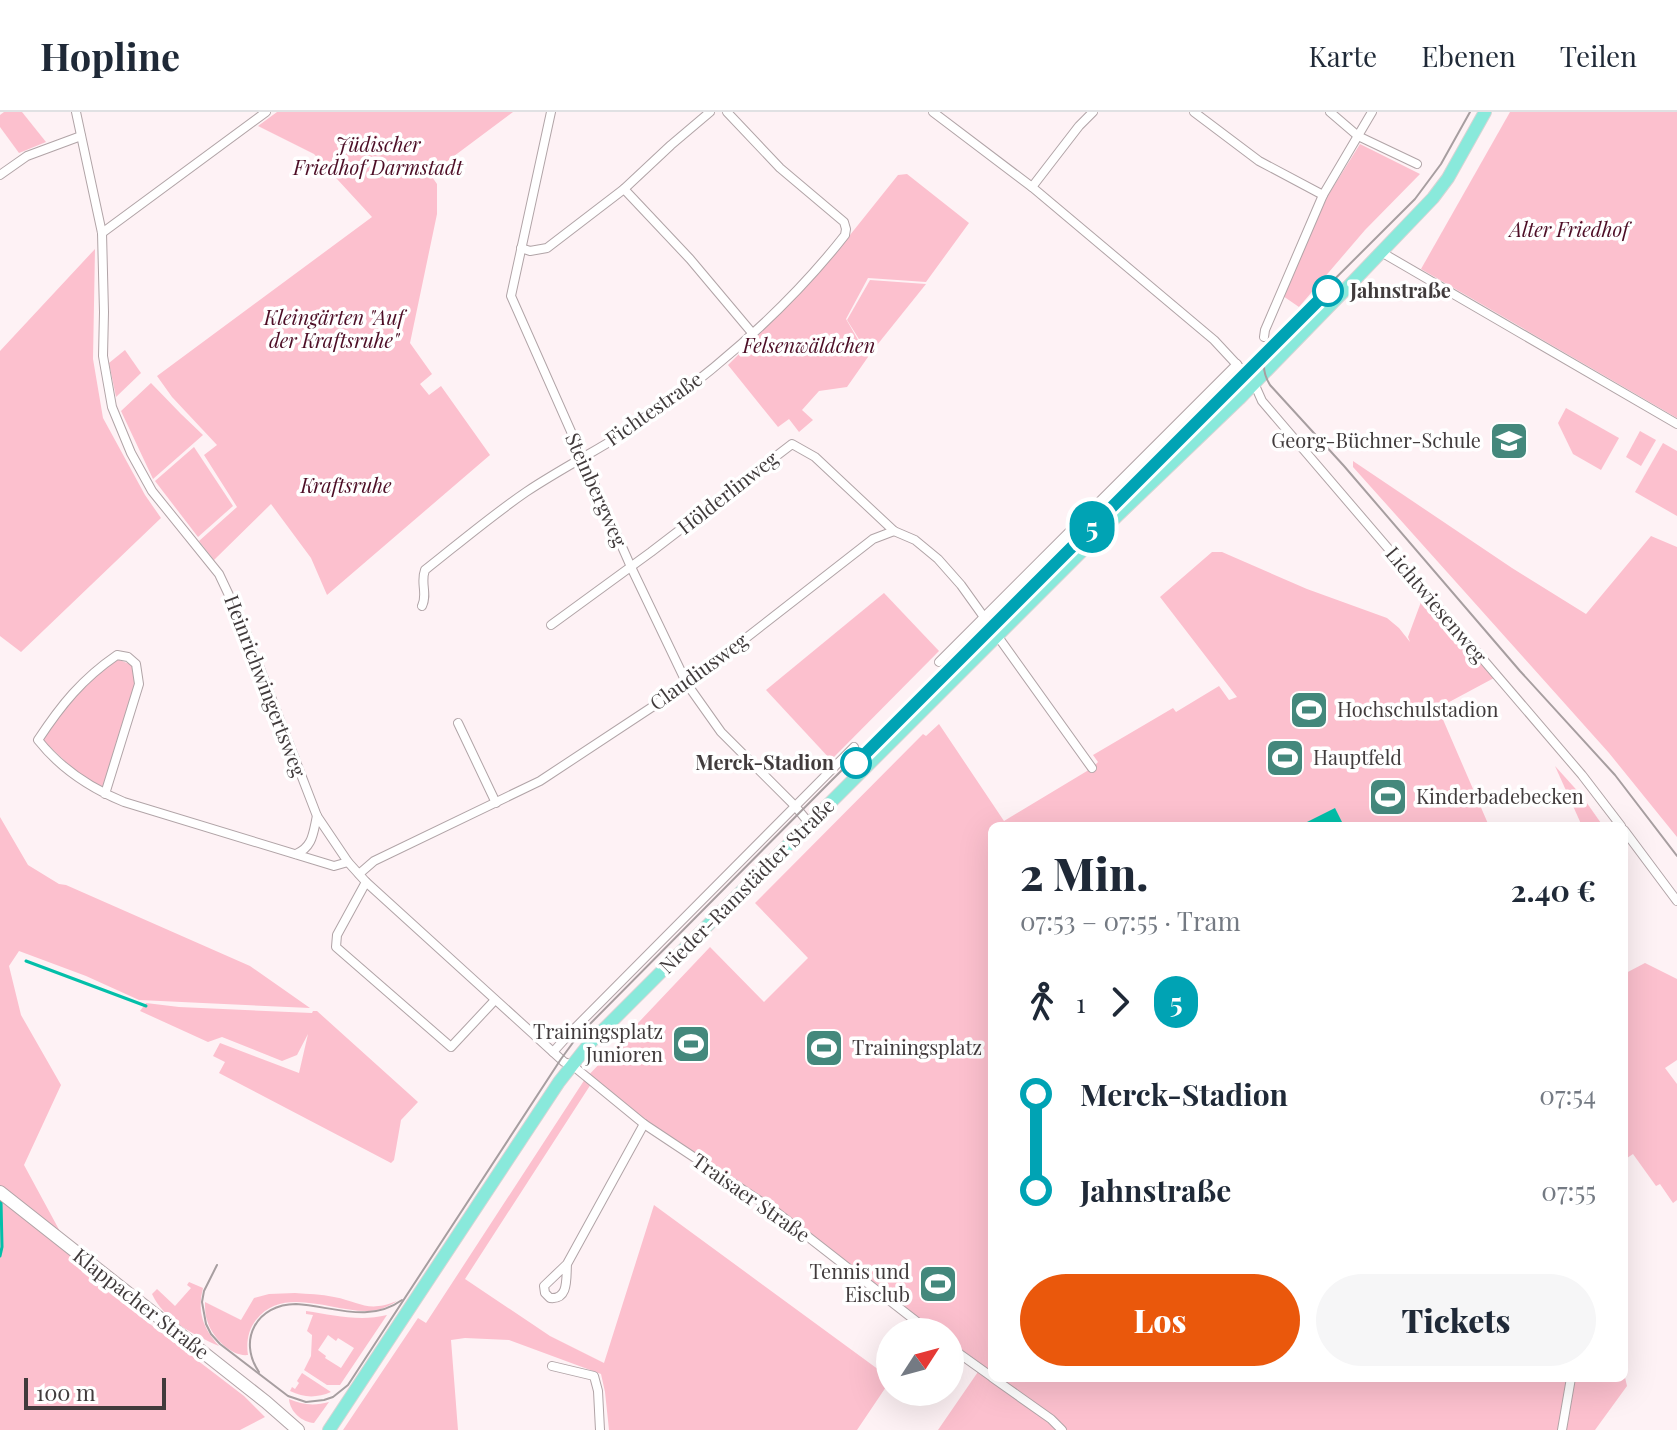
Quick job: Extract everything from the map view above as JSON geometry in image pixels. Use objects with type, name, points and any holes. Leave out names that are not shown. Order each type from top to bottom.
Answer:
[{"type":"main road","name":"Nieder-Ramstädter Straße","points":[[329,1430],[559,1082],[589,1044],[997,635],[1254,383],[1381,252],[1441,188],[1485,112]]},
{"type":"main road","name":"Klappacher Straße","points":[[0,1192],[298,1430]]},
{"type":"main road","name":"Klappacher Straße","points":[[282,1416],[290,1430]]},
{"type":"street","name":"Heinrichwingertsweg","points":[[76,112],[102,233],[103,356],[112,407],[131,453],[152,491],[219,574],[240,616],[317,816],[348,862],[366,882],[564,1062],[572,1065]]},
{"type":"street","points":[[243,112],[251,123]]},
{"type":"street","points":[[102,233],[266,112]]},
{"type":"street","name":"Steinbergweg","points":[[551,112],[511,296],[581,458],[687,684],[721,732],[809,823]]},
{"type":"street","points":[[521,248],[530,251],[547,248],[624,189],[710,112]]},
{"type":"street","name":"Fichtestraße","points":[[422,606],[425,600],[422,578],[425,570],[524,494],[654,413],[753,334],[794,295],[845,235],[846,225],[780,168],[727,112]]},
{"type":"street","points":[[1032,187],[1093,112]]},
{"type":"street","points":[[1194,112],[1259,161],[1323,195]]},
{"type":"street","points":[[1330,112],[1358,136],[1417,164]]},
{"type":"street","points":[[1264,337],[1323,195],[1372,112]]},
{"type":"street","points":[[938,114],[1032,187],[1214,340],[1254,383]]},
{"type":"street","points":[[0,175],[27,156],[81,136]]},
{"type":"street","points":[[624,189],[690,259],[753,334]]},
{"type":"street","points":[[1381,252],[1677,424]]},
{"type":"street","points":[[939,662],[1237,364]]},
{"type":"street","name":"Lichtwiesenweg","points":[[1254,383],[1262,401],[1582,775],[1617,822]]},
{"type":"street","name":"Hölderlinweg","points":[[551,625],[792,444],[815,457],[894,531],[915,540],[938,559],[961,585],[1092,768]]},
{"type":"street","name":"Claudiusweg","points":[[359,874],[374,861],[540,781],[687,684],[873,539],[894,531]]},
{"type":"street","points":[[105,794],[139,684],[136,664],[128,657],[117,655],[93,671],[73,691],[38,740],[47,752],[84,783],[105,794],[124,802],[334,866],[348,862]]},
{"type":"street","points":[[458,723],[496,803]]},
{"type":"street","name":"Nieder-Ramstädter Straße","points":[[553,1052],[854,747]]},
{"type":"street","points":[[295,854],[311,842],[317,816]]},
{"type":"street","name":"Lichtwiesenweg","points":[[1628,836],[1677,901]]},
{"type":"street","points":[[366,882],[337,935],[336,947],[451,1047],[495,1000]]},
{"type":"street","name":"Traisaer Straße","points":[[572,1065],[644,1124],[775,1211],[912,1318]]},
{"type":"street","points":[[567,1264],[644,1124]]},
{"type":"street","points":[[964,1357],[988,1375]]},
{"type":"street","points":[[552,1366],[594,1376],[600,1430]]},
{"type":"street","points":[[998,1382],[1062,1430]]},
{"type":"street","points":[[1562,1430],[1570,1382]]},
{"type":"green space","points":[[4,112],[22,112],[46,142],[19,153],[0,127],[0,115]]},
{"type":"green space","points":[[277,112],[513,112],[430,174],[437,184],[437,214],[410,343],[432,374],[420,384],[429,395],[441,386],[490,455],[327,595],[311,558],[271,504],[214,560],[199,541],[237,507],[204,455],[217,445],[172,397],[157,376],[372,217],[314,154],[258,126]]},
{"type":"green space","name":"Alter Friedhof","points":[[1510,112],[1677,112],[1677,418],[1421,269]]},
{"type":"green space","points":[[1360,144],[1420,174],[1365,230],[1299,307],[1283,296],[1327,197]]},
{"type":"green space","name":"Felsenwäldchen","points":[[907,174],[969,223],[926,282],[868,278],[846,319],[868,357],[847,387],[819,391],[802,410],[813,420],[799,432],[789,419],[778,427],[728,365],[838,250],[898,175]]},
{"type":"green space","points":[[95,249],[93,359],[103,418],[161,518],[21,652],[0,636],[0,351]]},
{"type":"green space","points":[[870,280],[926,284],[869,355],[847,320]]},
{"type":"green space","points":[[125,350],[141,373],[116,397],[109,363]]},
{"type":"green space","points":[[151,383],[203,435],[153,479],[121,411]]},
{"type":"green space","points":[[1566,408],[1619,438],[1601,470],[1573,454],[1558,423]]},
{"type":"green space","points":[[1640,431],[1656,440],[1641,466],[1626,457]]},
{"type":"green space","points":[[1663,443],[1677,451],[1677,516],[1635,492]]},
{"type":"green space","points":[[194,447],[233,506],[198,537],[155,481]]},
{"type":"green space","points":[[1353,461],[1586,614],[1651,536],[1677,547],[1677,837],[1609,753],[1353,467]]},
{"type":"green space","points":[[1212,552],[1222,552],[1307,589],[1387,618],[1410,642],[1408,637],[1424,594],[1494,678],[1438,708],[1487,822],[988,822],[988,1382],[1626,1382],[1627,1386],[1595,1430],[938,1430],[954,1406],[964,1406],[964,1392],[982,1366],[964,1353],[964,1318],[914,1318],[591,1084],[465,1279],[550,1336],[604,1363],[654,1205],[876,1368],[876,1402],[857,1430],[609,1430],[601,1374],[509,1340],[465,1338],[451,1340],[458,1430],[343,1430],[418,1318],[426,1323],[585,1079],[710,947],[764,1002],[808,958],[755,903],[923,734],[926,736],[939,724],[1004,821],[1092,768],[1098,762],[1093,755],[1173,708],[1176,712],[1219,686],[1229,700],[1237,697],[1160,597]]},
{"type":"green space","points":[[884,593],[939,651],[831,760],[766,690]]},
{"type":"green space","points":[[117,659],[132,665],[136,684],[103,789],[73,769],[43,740],[72,697],[94,674]]},
{"type":"green space","points":[[1555,766],[1600,822],[1580,822]]},
{"type":"green space","points":[[0,817],[28,865],[59,884],[250,966],[310,1008],[139,1000],[19,951],[9,966],[21,1015],[61,1085],[24,1165],[82,1272],[244,1396],[265,1417],[240,1430],[0,1430]]},
{"type":"green space","points":[[1645,963],[1677,979],[1677,1060],[1665,1068],[1677,1084],[1677,1200],[1673,1203],[1660,1184],[1656,1186],[1633,1154],[1628,1157],[1628,972]]},
{"type":"green space","points":[[146,1003],[179,1007],[317,1011],[418,1102],[401,1120],[394,1160],[391,1163],[219,1073],[225,1062],[213,1056],[220,1043],[299,1073],[308,1034],[297,1055],[282,1061],[222,1037],[208,1042],[140,1011]]},
{"type":"green space","points":[[189,1282],[203,1288],[203,1319],[219,1346],[172,1319],[152,1294],[157,1289],[175,1306],[191,1288],[187,1285]]},
{"type":"green space","points":[[295,1293],[329,1296],[371,1306],[397,1301],[368,1311],[309,1303],[280,1304],[267,1310],[253,1324],[248,1337],[248,1355],[236,1353],[224,1345],[210,1329],[205,1302],[241,1320],[254,1298]]},
{"type":"green space","points":[[306,1311],[357,1318],[387,1315],[340,1385],[327,1385],[304,1370],[311,1356],[312,1335],[307,1331],[313,1315],[306,1314]],"holes":[[[328,1335],[336,1341],[338,1338],[354,1348],[341,1368],[318,1350]]]},
{"type":"green space","points":[[302,1373],[331,1392],[310,1396],[290,1391],[299,1383],[297,1381]]},
{"type":"green space","points":[[289,1399],[309,1404],[329,1402],[314,1423],[297,1416]]},
{"type":"shaded area","points":[[1335,808],[1342,822],[1307,822]]},
{"type":"waterway","points":[[26,961],[146,1006]]},
{"type":"waterway","points":[[0,1256],[1,1201]]},
{"type":"tram line","points":[[217,1265],[202,1302],[206,1324],[220,1344],[288,1396],[306,1402],[333,1397],[348,1385],[577,1037],[1415,199],[1441,164],[1470,112]]},
{"type":"tram line","name":"5","points":[[856,763],[1328,291]]},
{"type":"tram line","points":[[1270,345],[1264,365],[1270,385],[1615,775],[1677,856]]},
{"type":"tram line","points":[[259,1372],[250,1348],[251,1336],[261,1317],[271,1310],[296,1304],[350,1312],[377,1311],[402,1300]]},
{"type":"place","name":"Jahnstraße","points":[[1328,291]]},
{"type":"place","name":"Georg-Büchner-Schule","points":[[1509,441]]},
{"type":"place","name":"Hochschulstadion","points":[[1309,710]]},
{"type":"place","name":"Hauptfeld","points":[[1285,758]]},
{"type":"place","name":"Merck-Stadion","points":[[856,763]]},
{"type":"place","name":"Kinderbadebecken","points":[[1388,797]]},
{"type":"place","name":"Trainingsplatz Junioren","points":[[691,1044]]},
{"type":"place","name":"Trainingsplatz","points":[[824,1048]]},
{"type":"place","name":"Tennis und Eisclub","points":[[938,1284]]},
{"type":"park label","name":"Jüdischer Friedhof Darmstadt","points":[[378,156]]},
{"type":"park label","name":"Kleingärten \"Auf der Kraftsruhe\"","points":[[334,330]]},
{"type":"park label","name":"Kraftsruhe","points":[[346,486]]}]
